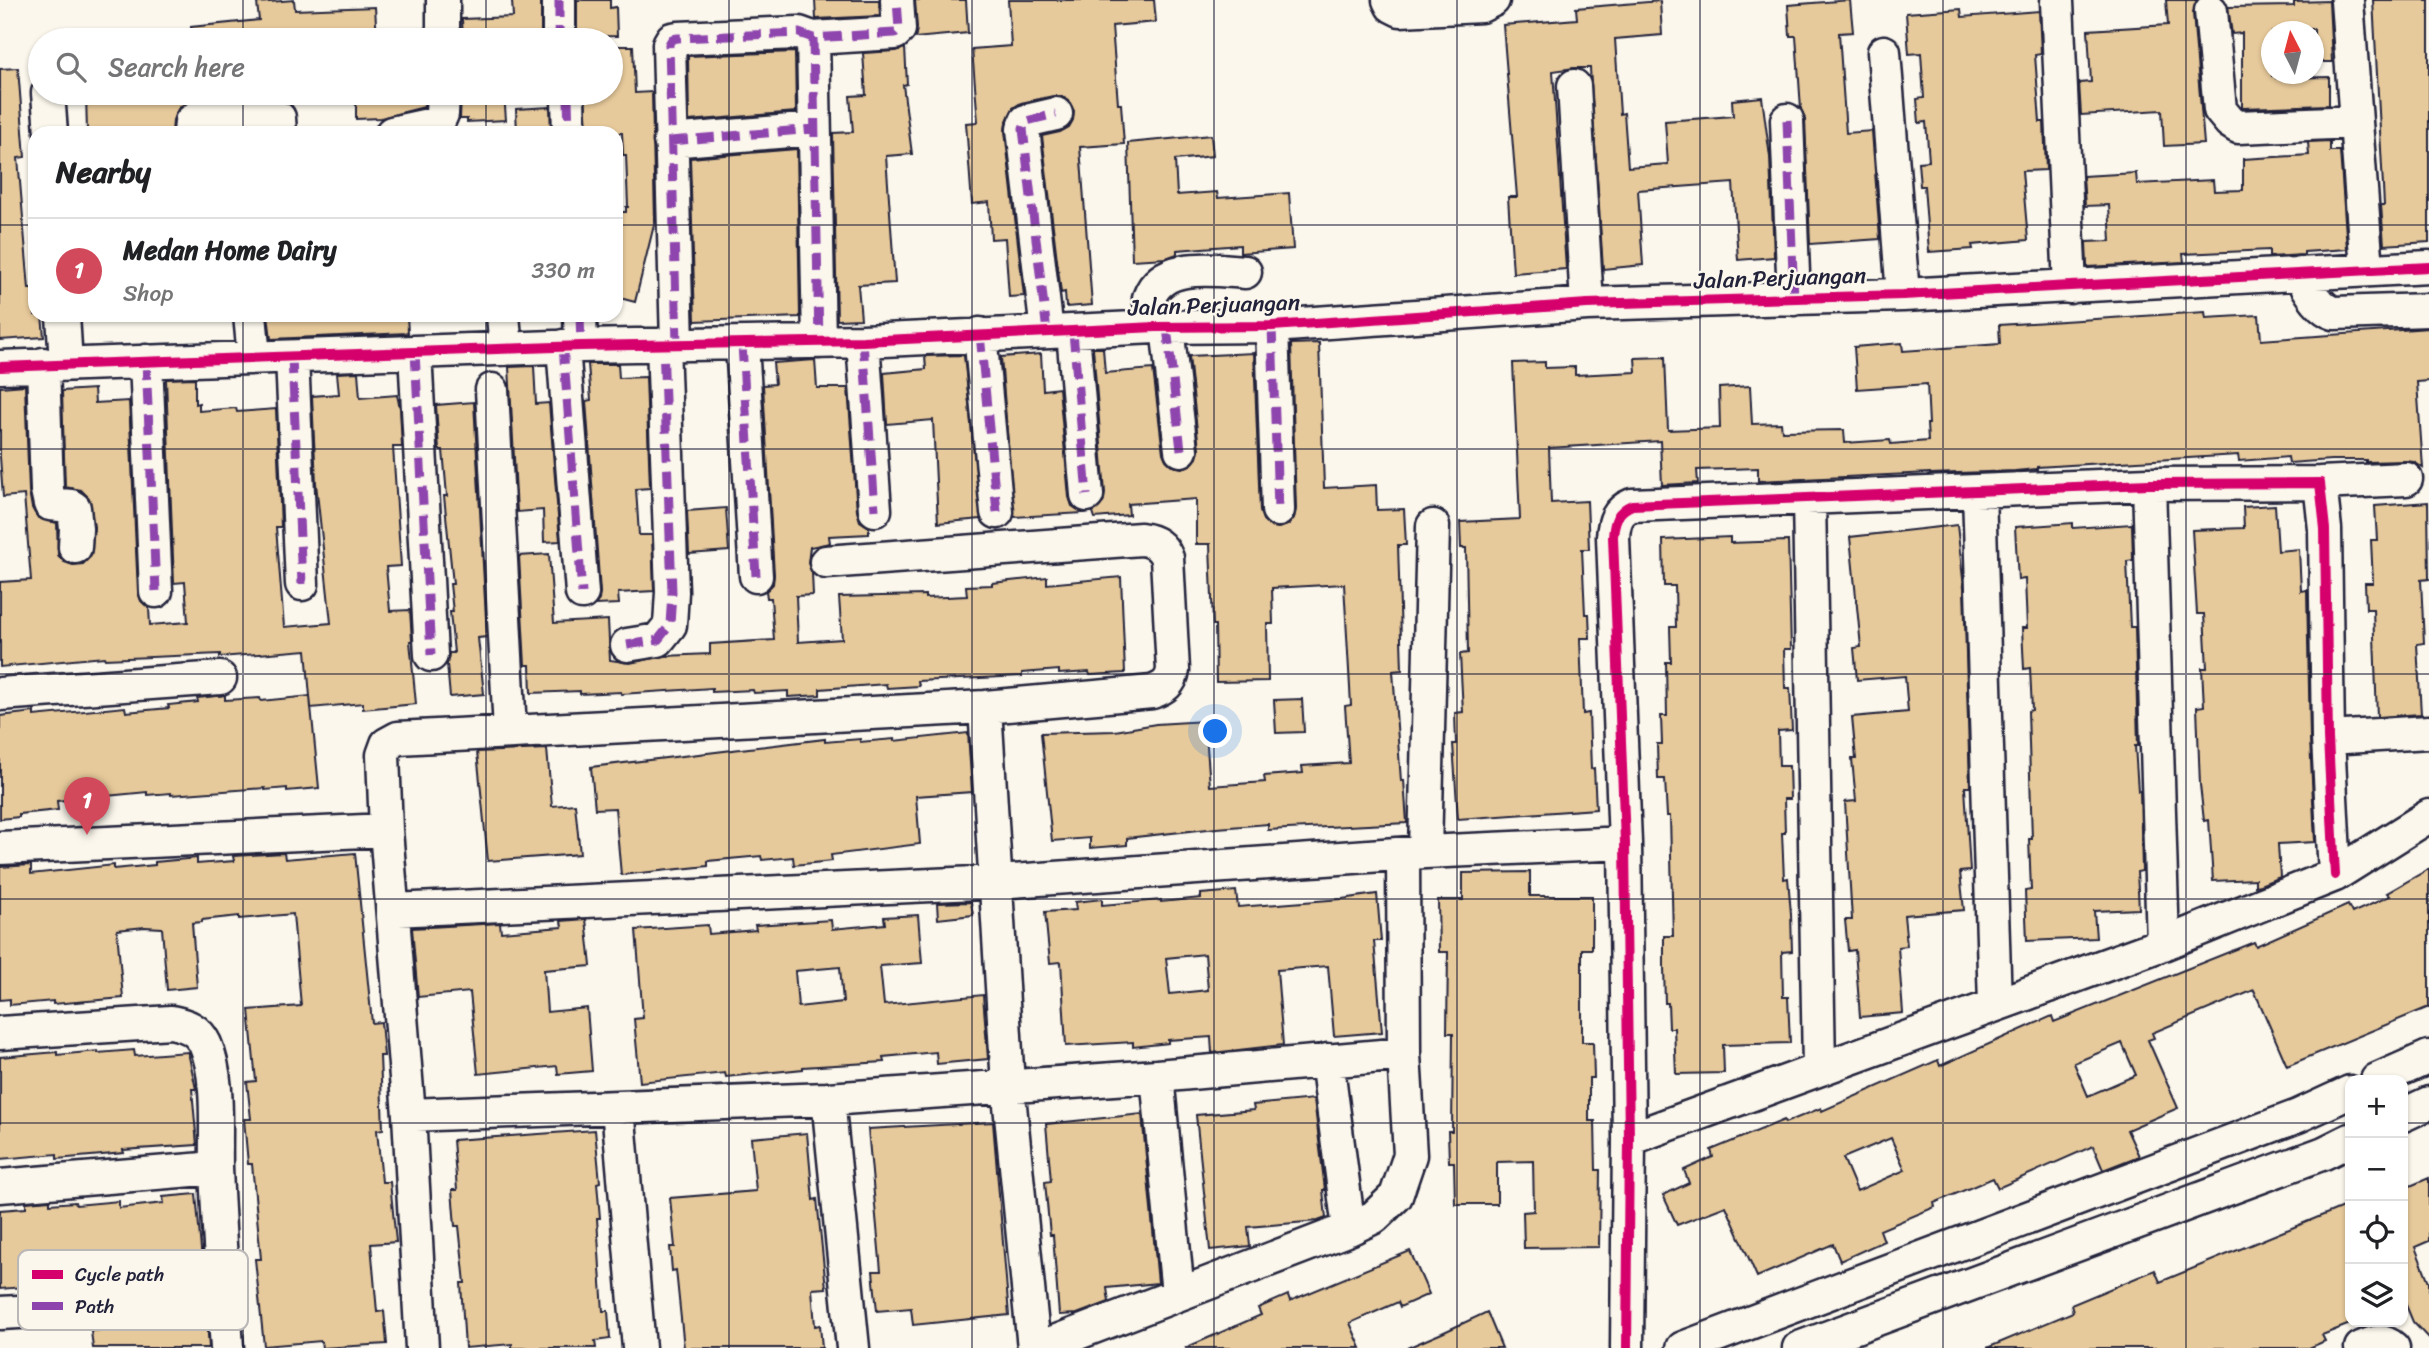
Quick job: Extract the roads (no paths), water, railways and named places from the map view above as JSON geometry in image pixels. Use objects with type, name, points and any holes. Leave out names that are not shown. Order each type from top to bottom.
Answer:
[{"type":"street","points":[[443,0],[443,28]]},
{"type":"street","points":[[559,0],[559,28]]},
{"type":"street","points":[[627,645],[658,640],[670,625],[669,44],[673,39],[799,33],[813,38],[897,32],[898,0]]},
{"type":"street","points":[[1388,0],[1400,10],[1481,6],[1493,0]]},
{"type":"street","points":[[2347,1],[2367,269]]},
{"type":"street","points":[[2057,2],[2070,287]]},
{"type":"street","points":[[2211,11],[2220,110],[2230,122],[2238,127],[2355,122]]},
{"type":"street","points":[[813,38],[819,342]]},
{"type":"street","points":[[1884,52],[1903,295]]},
{"type":"street","points":[[1574,86],[1587,304]]},
{"type":"street","points":[[49,105],[50,126]]},
{"type":"street","points":[[424,126],[438,123],[442,105]]},
{"type":"street","points":[[568,105],[569,126]]},
{"type":"street","points":[[191,126],[198,116],[270,113],[279,118],[280,126]]},
{"type":"street","points":[[1056,114],[1026,121],[1023,129],[1087,495]]},
{"type":"street","points":[[1787,120],[1794,299]]},
{"type":"street","points":[[670,141],[814,129]]},
{"type":"street","name":"Jalan Perjuangan","points":[[0,367],[506,348],[575,336],[670,344],[742,344],[1162,327],[1272,326],[1587,304],[1903,295],[2429,267]]},
{"type":"street","points":[[1181,450],[1162,327],[1149,298],[1157,284],[1176,273],[1202,270],[1245,272]]},
{"type":"street","points":[[2300,273],[2309,289],[2327,310],[2334,313],[2429,310]]},
{"type":"street","points":[[61,322],[54,364],[46,484],[50,504],[74,508],[75,547]]},
{"type":"street","points":[[251,322],[254,357]]},
{"type":"street","points":[[504,322],[506,348]]},
{"type":"street","points":[[1272,326],[1278,510]]},
{"type":"street","points":[[980,334],[997,512]]},
{"type":"street","points":[[575,336],[582,593]]},
{"type":"street","points":[[863,341],[875,510]]},
{"type":"street","points":[[742,344],[755,576]]},
{"type":"street","points":[[415,352],[431,655]]},
{"type":"street","points":[[292,357],[302,584]]},
{"type":"street","points":[[146,361],[156,591]]},
{"type":"street","points":[[492,390],[510,731]]},
{"type":"street","points":[[1627,1348],[1629,1139],[1625,843],[1613,537],[1617,518],[1622,510],[1632,505],[2149,484],[2320,484],[2406,479]]},
{"type":"street","points":[[2149,484],[2163,944]]},
{"type":"street","points":[[2320,484],[2325,529],[2328,737],[2335,875]]},
{"type":"street","points":[[1979,492],[1995,1005]]},
{"type":"street","points":[[1809,498],[1819,1068]]},
{"type":"street","points":[[985,707],[1008,1086],[1037,1348],[1349,1229],[1374,1217],[1396,1196],[1410,1156],[1404,1054],[1433,526]]},
{"type":"street","points":[[422,1348],[409,1115],[386,830],[383,755],[391,740],[510,731],[985,707],[1152,692],[1167,684],[1173,670],[1167,558],[1163,549],[1151,541],[1141,539],[826,562]]},
{"type":"street","points":[[0,694],[220,678]]},
{"type":"street","points":[[2328,737],[2429,732]]},
{"type":"street","points":[[1629,1139],[2163,944],[2335,875],[2429,816]]},
{"type":"street","points":[[0,848],[386,830]]},
{"type":"street","points":[[393,910],[997,882],[1414,853],[1625,843]]},
{"type":"street","points":[[0,1032],[171,1021],[195,1030],[204,1041],[210,1057],[214,1087],[221,1250]]},
{"type":"street","points":[[409,1115],[828,1099],[1157,1076],[1404,1054]]},
{"type":"street","points":[[2388,1075],[2429,1057]]},
{"type":"street","points":[[1327,1060],[1349,1229]]},
{"type":"street","points":[[1157,1076],[1178,1294]]},
{"type":"street","points":[[1683,1348],[2298,1116],[2345,1094]]},
{"type":"street","points":[[828,1099],[853,1348]]},
{"type":"street","points":[[2408,1113],[2429,1103]]},
{"type":"street","points":[[618,1108],[639,1348]]},
{"type":"street","points":[[1804,1301],[1809,1344],[2311,1158],[2345,1142]]},
{"type":"street","points":[[0,1186],[216,1168]]},
{"type":"street","points":[[0,1313],[18,1312]]},
{"type":"street","points":[[226,1330],[227,1348]]},
{"type":"street","points":[[2361,1348],[2381,1342],[2393,1348]]},
{"type":"place","name":"Medan Home Dairy","points":[[87,835]]}]
